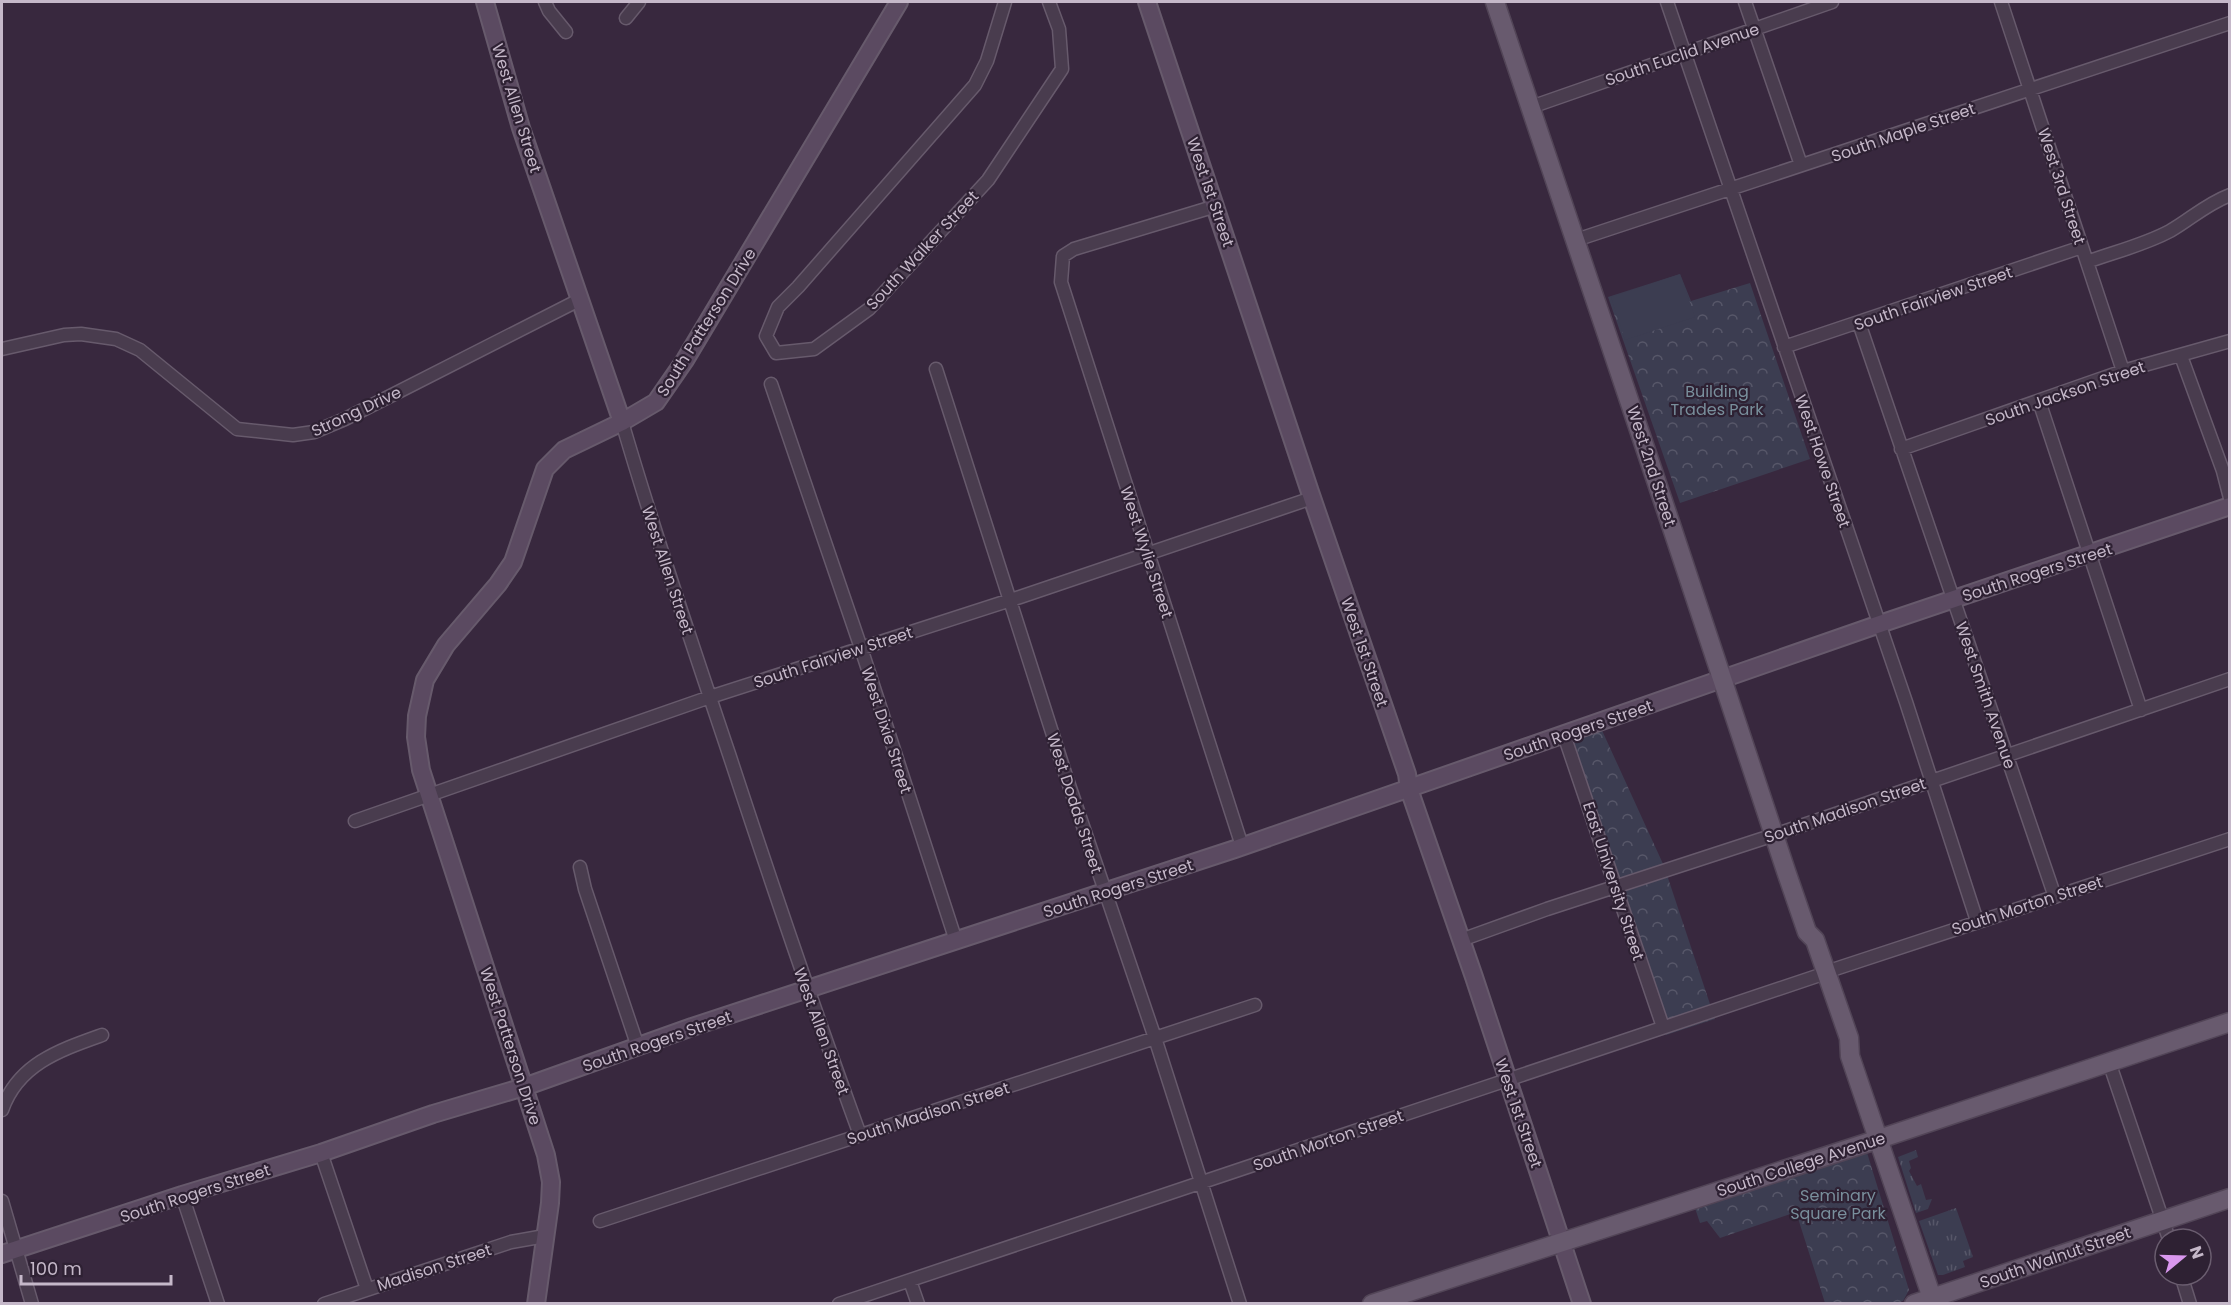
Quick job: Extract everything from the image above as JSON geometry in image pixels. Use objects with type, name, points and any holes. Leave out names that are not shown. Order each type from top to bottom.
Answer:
[{"type":"main road","name":"West 2nd Street","points":[[1495,2],[1807,932],[1805,942],[1822,974],[1839,1042],[1850,1056],[1879,1139],[1927,1302]]},
{"type":"main road","name":"South College Avenue","points":[[1372,1304],[2229,1022]]},
{"type":"main road","name":"South Walnut Street","points":[[1927,1302],[2229,1198]]},
{"type":"street","name":"West Allen Street","points":[[485,2],[521,128],[622,422],[659,547],[807,990],[860,1135]]},
{"type":"street","points":[[545,2],[549,11],[566,32]]},
{"type":"street","points":[[626,18],[639,2]]},
{"type":"street","name":"South Patterson Drive","points":[[429,796],[420,770],[416,737],[417,716],[425,680],[446,645],[498,584],[513,562],[545,469],[564,450],[622,422],[656,402],[685,360],[899,2]]},
{"type":"street","name":"South Walker Street","points":[[1005,2],[987,61],[975,85],[778,307],[766,336],[776,353],[814,349],[869,309],[988,180],[1062,69],[1059,29],[1049,2]]},
{"type":"street","name":"West 1st Street","points":[[1147,2],[1312,498],[1407,774],[1409,789],[1563,1241],[1582,1304]]},
{"type":"street","name":"West Howe Street","points":[[1667,2],[1932,781],[1977,921]]},
{"type":"street","points":[[1746,2],[1801,165]]},
{"type":"street","name":"South Euclid Avenue","points":[[1531,107],[1832,2]]},
{"type":"street","name":"West 3rd Street","points":[[2001,2],[2122,371]]},
{"type":"street","name":"South Maple Street","points":[[1576,240],[2229,23]]},
{"type":"street","points":[[2086,262],[2154,239],[2172,230],[2211,202],[2229,195]]},
{"type":"street","name":"West Wylie Street","points":[[1216,206],[1074,249],[1063,256],[1061,282],[1242,846]]},
{"type":"street","name":"South Fairview Street","points":[[1784,347],[2082,247]]},
{"type":"street","name":"Strong Drive","points":[[2,349],[64,335],[81,334],[116,339],[140,350],[237,429],[294,435],[314,432],[335,423],[579,300]]},
{"type":"street","name":"West Smith Avenue","points":[[1859,323],[2055,897]]},
{"type":"street","name":"South Jackson Street","points":[[1902,449],[2122,371],[2229,341]]},
{"type":"street","points":[[2181,356],[2222,468],[2229,498]]},
{"type":"street","name":"West Dodds Street","points":[[936,369],[1240,1304]]},
{"type":"street","name":"West Dixie Street","points":[[771,384],[861,648],[956,941]]},
{"type":"street","points":[[2039,401],[2141,710]]},
{"type":"street","name":"South Fairview Street","points":[[356,821],[710,698],[1011,600],[1312,498]]},
{"type":"street","name":"South Rogers Street","points":[[8,1252],[182,1195],[321,1153],[433,1114],[524,1087],[807,990],[1242,846],[1878,624],[2089,555],[2229,506]]},
{"type":"street","name":"South Madison Street","points":[[1461,940],[2229,679]]},
{"type":"street","name":"East University Street","points":[[1564,735],[1663,1027]]},
{"type":"street","name":"West Patterson Drive","points":[[429,796],[546,1155],[551,1182],[550,1203],[536,1304]]},
{"type":"street","name":"South Morton Street","points":[[839,1304],[1508,1081],[1977,921],[2229,839]]},
{"type":"street","points":[[580,867],[585,889],[638,1047]]},
{"type":"street","name":"South Madison Street","points":[[600,1221],[1255,1005]]},
{"type":"street","points":[[2,1110],[21,1077],[49,1054],[102,1035]]},
{"type":"street","points":[[2109,1062],[2165,1227]]},
{"type":"street","points":[[321,1153],[367,1289]]},
{"type":"street","points":[[182,1195],[218,1304]]},
{"type":"street","points":[[2,1201],[8,1252],[32,1304]]},
{"type":"street","name":"Madison Street","points":[[324,1304],[495,1247],[545,1236]]},
{"type":"street","points":[[910,1281],[918,1304]]},
{"type":"street","points":[[2185,1287],[2190,1304]]},
{"type":"green space","name":"Building Trades Park","points":[[1680,274],[1691,301],[1750,283],[1810,459],[1680,503],[1608,297]]},
{"type":"green space","points":[[1680,274],[1695,317],[1625,340],[1611,297]]},
{"type":"green space","points":[[1600,726],[1664,866],[1715,1019],[1666,1035],[1565,738]]},
{"type":"green space","name":"Seminary Square Park","points":[[1865,1146],[1909,1290],[1903,1301],[1896,1303],[1825,1303],[1796,1212],[1720,1238],[1707,1221],[1700,1223],[1695,1208]]},
{"type":"green space","points":[[1916,1150],[1918,1157],[1909,1161],[1911,1168],[1909,1171],[1917,1186],[1921,1184],[1926,1200],[1932,1199],[1928,1209],[1916,1213],[1898,1157]]},
{"type":"green space","points":[[1956,1208],[1973,1257],[1963,1261],[1965,1267],[1938,1275],[1919,1221]]}]
